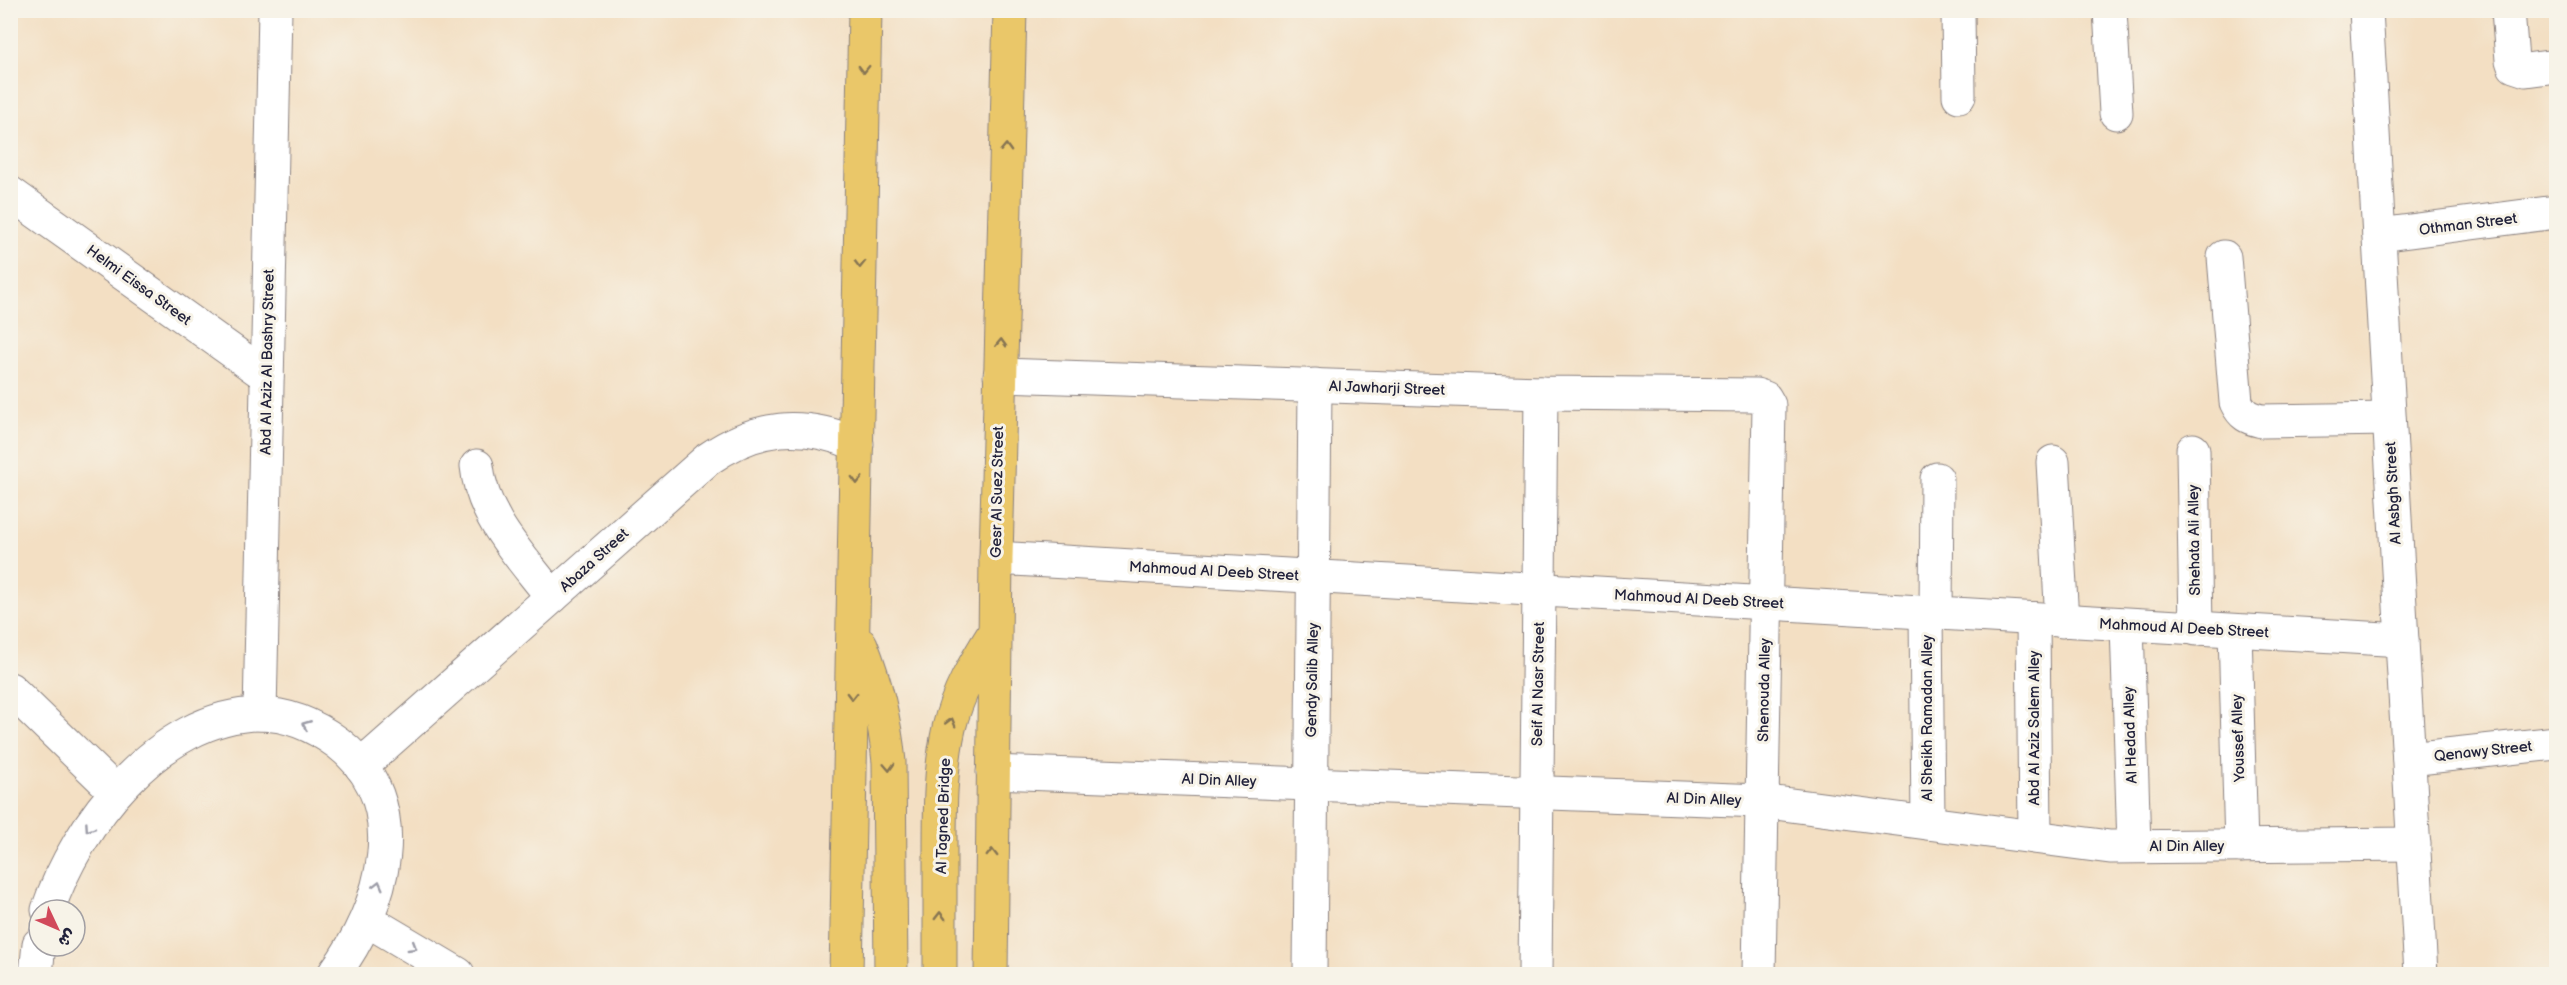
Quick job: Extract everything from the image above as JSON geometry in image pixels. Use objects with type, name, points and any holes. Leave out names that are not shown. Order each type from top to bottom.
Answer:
[{"type":"main road","points":[[846,975],[865,10]]},
{"type":"main road","name":"Gesr Al Suez Street","points":[[991,975],[994,633],[1010,10]]},
{"type":"main road","points":[[854,630],[871,672],[885,728],[890,796],[891,975]]},
{"type":"main road","name":"Al Tagned Bridge","points":[[940,975],[940,796],[943,761],[950,726],[961,693],[994,633]]},
{"type":"street","name":"Abd Al Aziz Al Bashry Street","points":[[260,714],[275,10]]},
{"type":"street","points":[[1958,10],[1959,96]]},
{"type":"street","points":[[2110,10],[2116,113]]},
{"type":"street","name":"Al Asbgh Street","points":[[2366,10],[2421,975]]},
{"type":"street","points":[[2508,10],[2514,66],[2519,69],[2556,66]]},
{"type":"street","name":"Helmi Eissa Street","points":[[10,193],[267,376]]},
{"type":"street","name":"Othman Street","points":[[2379,235],[2556,212]]},
{"type":"street","points":[[2224,257],[2236,402],[2240,411],[2248,418],[2262,421],[2389,418]]},
{"type":"street","name":"Al Jawharji Street","points":[[1000,375],[1541,393],[1756,395],[1765,398],[1769,405]]},
{"type":"street","name":"Gendy Salib Alley","points":[[1310,975],[1315,385]]},
{"type":"street","name":"Seif Al Nasr Street","points":[[1534,975],[1541,393]]},
{"type":"street","name":"Shenouda Alley","points":[[1759,975],[1769,405]]},
{"type":"street","name":"Abaza Street","points":[[361,766],[708,459],[724,448],[761,433],[780,429],[819,431],[857,444]]},
{"type":"street","name":"Shehata Ali Alley","points":[[2193,450],[2196,628]]},
{"type":"street","name":"Abd Al Aziz Salem Alley","points":[[2035,837],[2048,620],[2053,462]]},
{"type":"street","points":[[477,466],[490,513],[552,597]]},
{"type":"street","name":"Al Sheikh Ramadan Alley","points":[[1928,823],[1931,613],[1937,479]]},
{"type":"street","name":"Mahmoud Al Deeb Street","points":[[996,558],[2402,640]]},
{"type":"street","name":"Al Hedad Alley","points":[[2127,625],[2134,846]]},
{"type":"street","name":"Youssef Alley","points":[[2235,631],[2241,846]]},
{"type":"street","points":[[10,689],[116,792]]},
{"type":"street","points":[[53,898],[74,851],[87,830],[116,792],[154,757],[201,727],[240,715],[260,714],[284,717],[316,729],[345,749],[361,766],[383,814],[386,840],[383,867],[367,920],[334,975]]},
{"type":"street","name":"Qenawy Street","points":[[2409,759],[2556,743]]},
{"type":"street","name":"Al Din Alley","points":[[993,772],[1761,801],[2110,847],[2414,844]]},
{"type":"street","points":[[367,920],[458,975]]},
{"type":"street","points":[[36,975],[38,958]]}]
